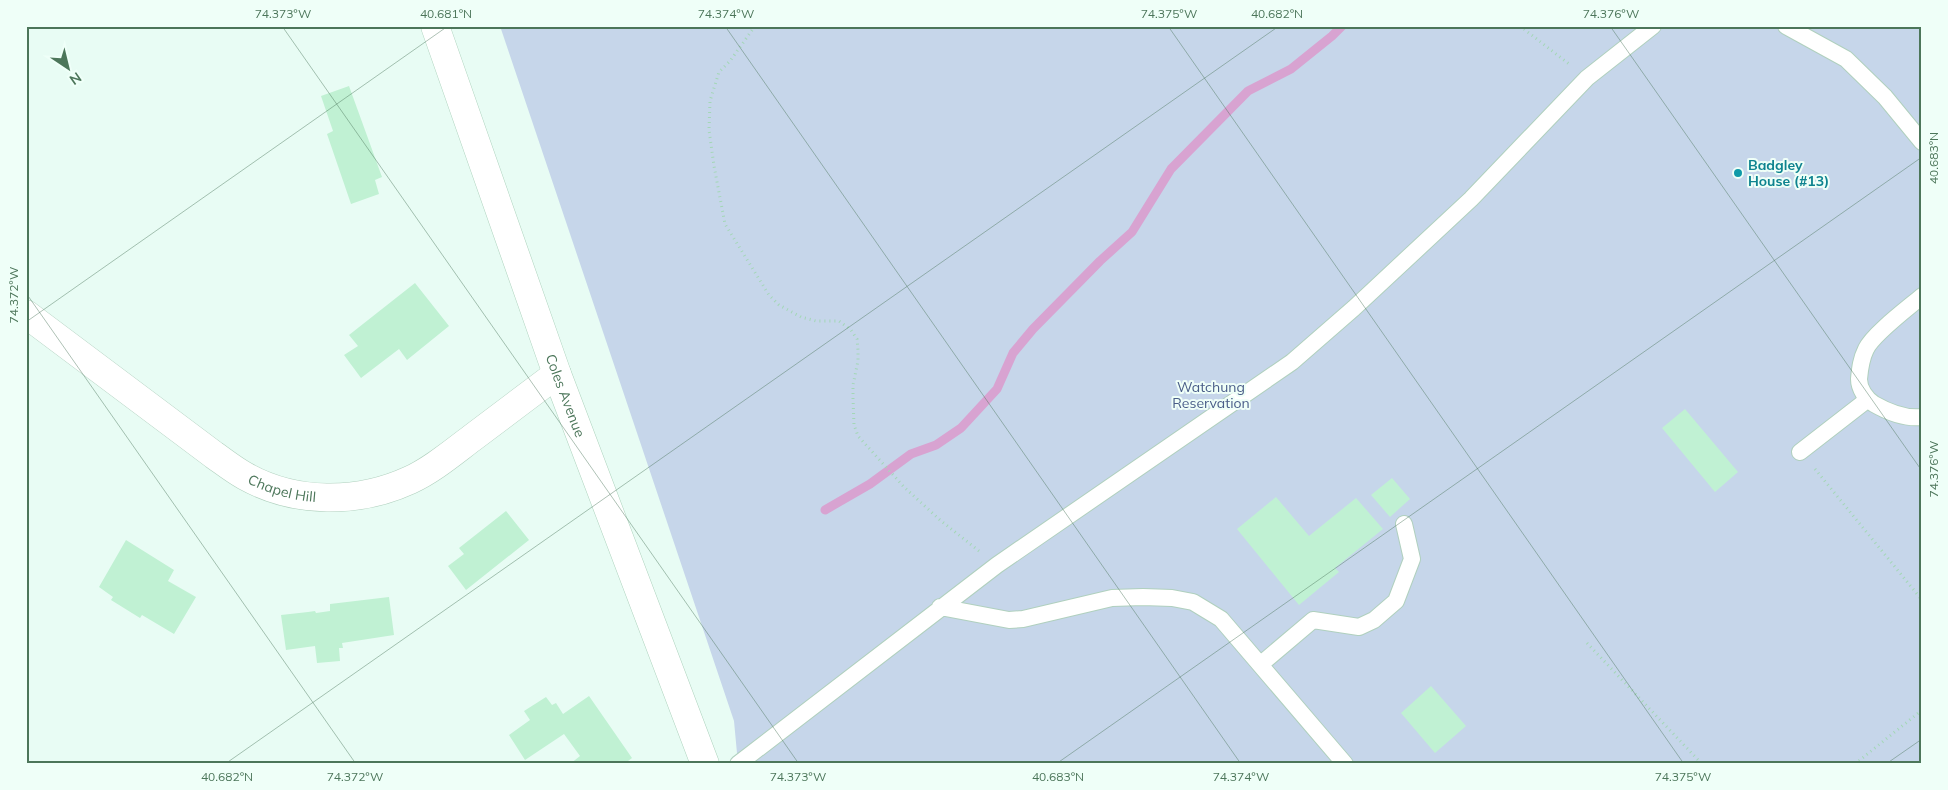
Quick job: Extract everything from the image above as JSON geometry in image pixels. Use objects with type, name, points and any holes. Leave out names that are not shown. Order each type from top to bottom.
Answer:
[{"type":"street","name":"Coles Avenue","points":[[435,26],[557,374],[705,764]]},
{"type":"street","name":"Chapel Hill","points":[[26,314],[214,455],[246,476],[280,491],[318,498],[374,493],[410,480],[439,463],[557,374]]},
{"type":"lane","points":[[738,764],[997,565],[1292,362],[1354,308],[1471,199],[1587,78],[1653,26]]},
{"type":"lane","points":[[1786,26],[1846,59],[1885,96],[1922,142]]},
{"type":"lane","points":[[1922,296],[1867,347],[1861,363],[1859,383],[1867,400],[1889,412],[1916,418],[1922,417]]},
{"type":"lane","points":[[1800,452],[1867,400]]},
{"type":"lane","points":[[1262,664],[1313,620],[1359,627],[1374,620],[1396,601],[1412,559],[1404,524]]},
{"type":"lane","points":[[940,607],[1008,620],[1023,619],[1112,598],[1172,598],[1193,602],[1221,619],[1262,664],[1345,764]]},
{"type":"path","points":[[755,26],[719,72],[710,101],[710,130],[714,166],[725,224],[769,295],[779,305],[801,317],[839,321],[854,334],[858,361],[853,385],[854,424],[858,436],[904,487],[940,520],[997,565]]},
{"type":"path","points":[[1520,26],[1587,78]]},
{"type":"path","points":[[1800,452],[1922,600]]},
{"type":"path","points":[[1587,643],[1702,764]]},
{"type":"path","points":[[1855,764],[1922,710]]},
{"type":"green space","name":"Watchung Reservation","points":[[500,26],[1922,26],[1922,764],[738,764],[734,721]]},
{"type":"building","points":[[349,86],[382,177],[375,180],[379,194],[351,204],[327,134],[333,131],[321,96]]},
{"type":"building","points":[[415,283],[449,326],[407,360],[399,349],[361,378],[344,355],[358,346],[349,335]]},
{"type":"building","points":[[1685,409],[1738,472],[1715,492],[1662,428]]},
{"type":"building","points":[[1392,478],[1410,499],[1390,517],[1371,495]]},
{"type":"building","points":[[1276,497],[1309,536],[1356,498],[1383,529],[1335,568],[1339,572],[1299,605],[1237,529]]},
{"type":"building","points":[[506,511],[529,540],[466,590],[448,566],[464,554],[459,548]]},
{"type":"building","points":[[126,540],[174,570],[168,581],[196,597],[174,634],[142,615],[140,618],[111,600],[113,597],[99,587]]},
{"type":"building","points":[[389,597],[394,635],[342,643],[343,648],[339,648],[340,661],[317,663],[315,646],[286,650],[281,615],[330,611],[330,604]]},
{"type":"building","points":[[1431,686],[1466,726],[1435,753],[1401,713]]},
{"type":"building","points":[[589,696],[632,758],[624,764],[570,764],[580,756],[564,734],[525,760],[509,735],[530,720],[524,711],[546,697],[552,705],[556,703],[563,714]]},
{"type":"waterway","points":[[825,510],[870,484],[911,454],[936,445],[961,428],[997,389],[1013,353],[1033,329],[1100,261],[1132,232],[1171,169],[1248,91],[1291,69],[1342,26]]},
{"type":"place","name":"Badgley House (#13)","points":[[1738,173]]}]
